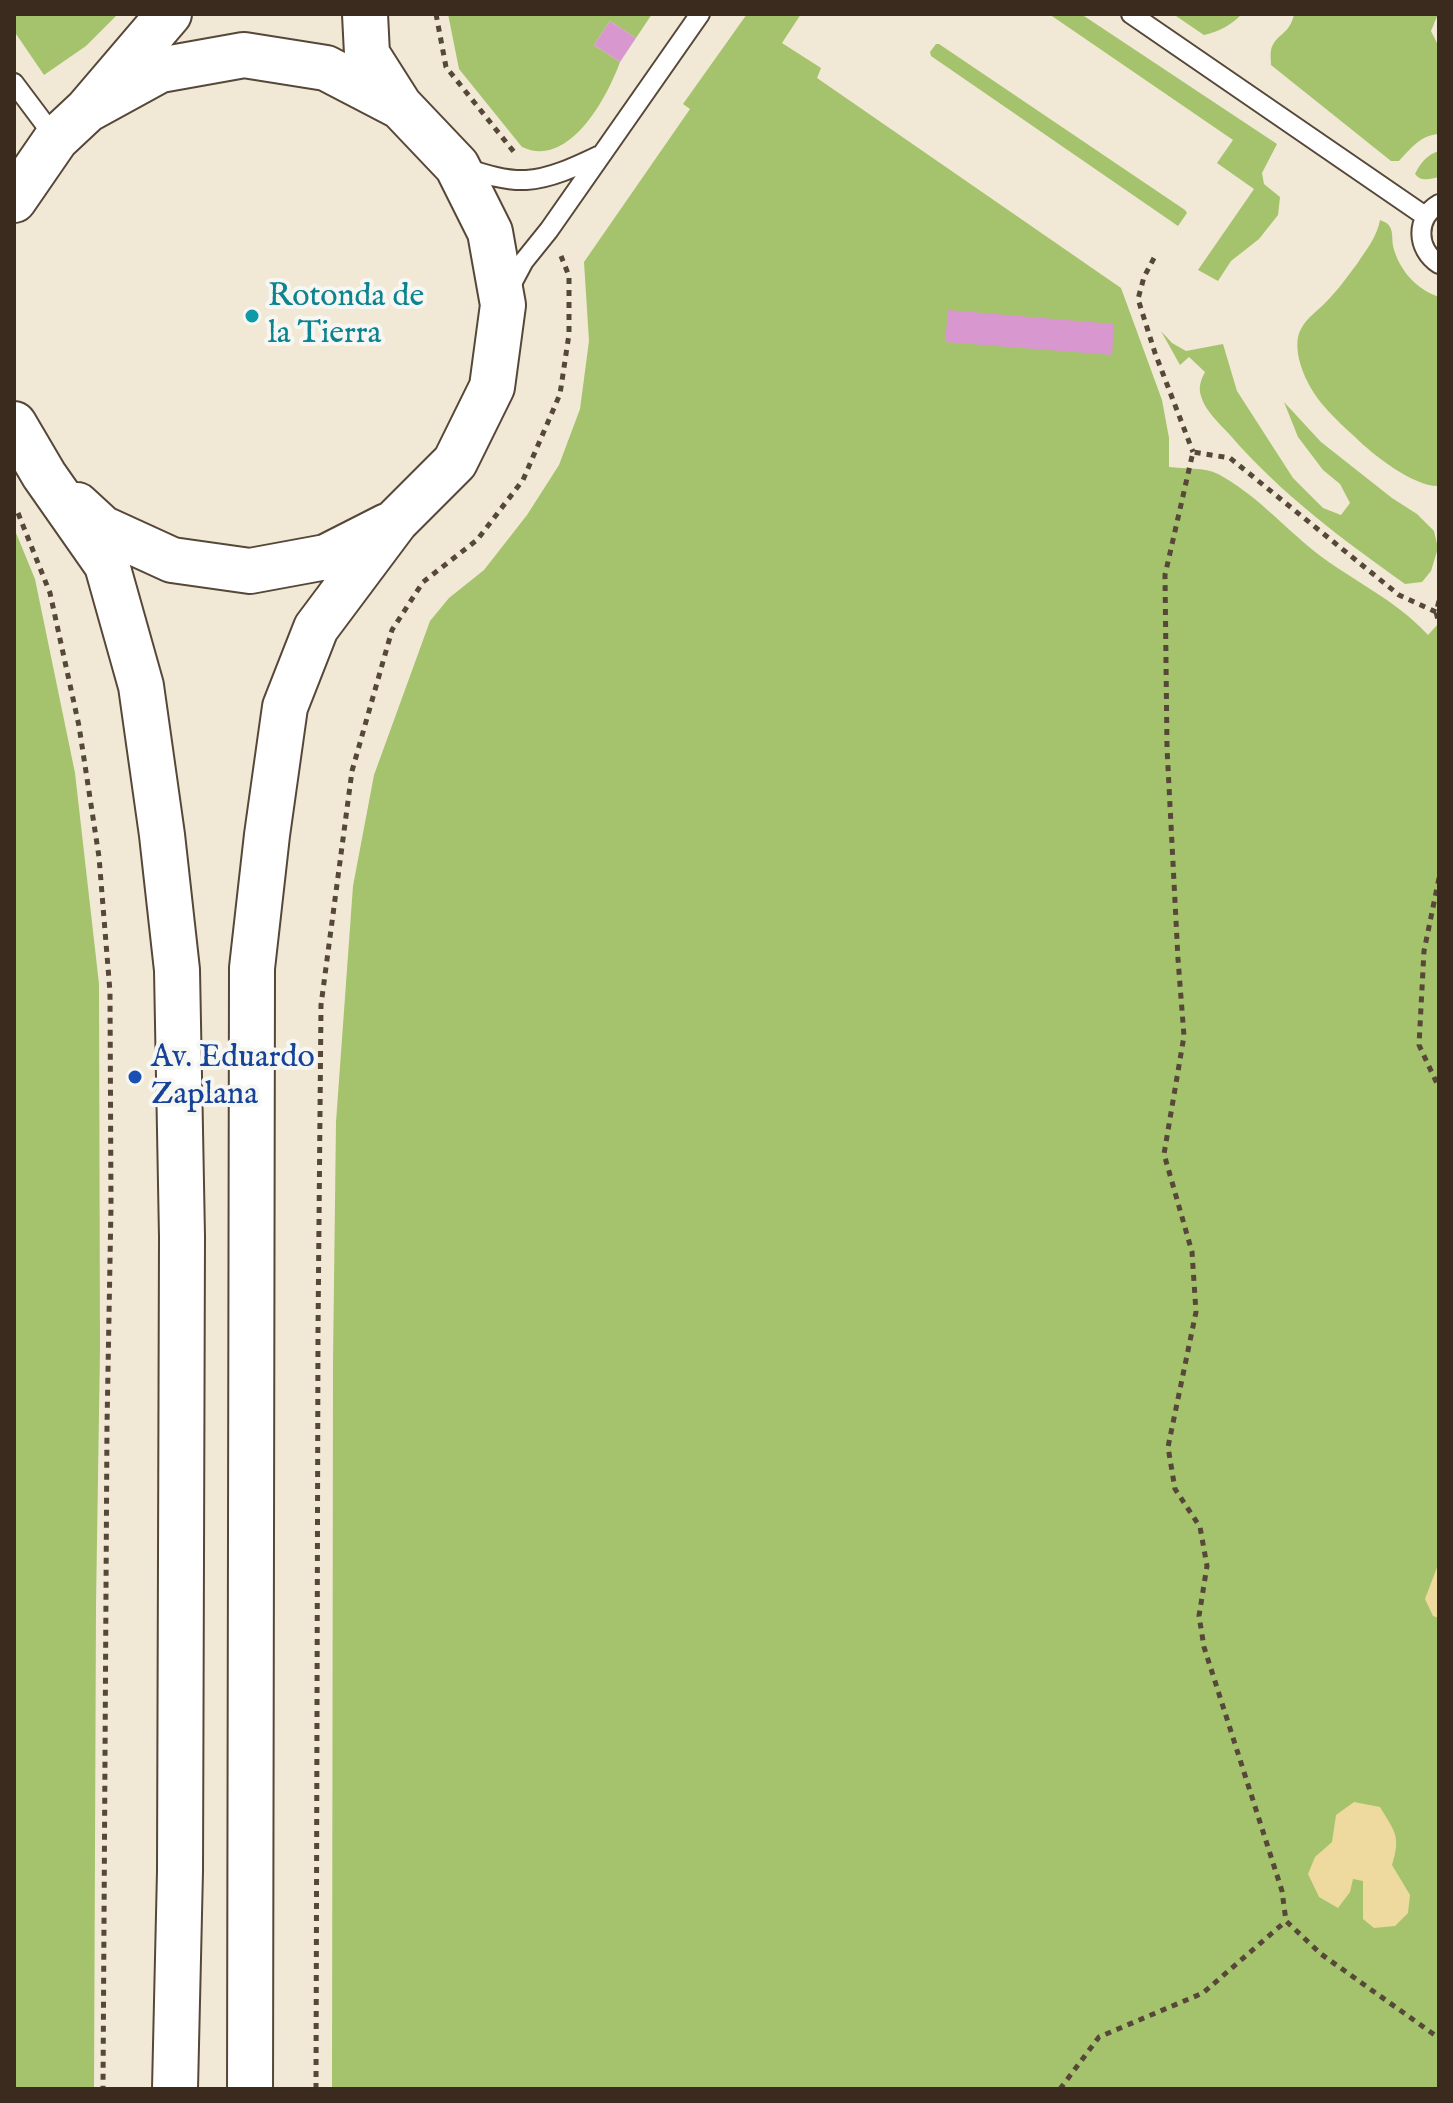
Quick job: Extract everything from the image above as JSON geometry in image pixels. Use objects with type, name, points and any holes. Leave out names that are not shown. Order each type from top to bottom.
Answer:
[{"type":"main road","points":[[14,200],[56,139],[87,110],[169,14]]},
{"type":"main road","points":[[250,2089],[252,968],[285,707],[316,628],[396,521],[455,462],[492,387],[503,305],[490,232],[457,166],[400,106],[367,54],[365,14]]},
{"type":"main road","points":[[87,110],[160,70],[244,55],[326,68],[400,106]]},
{"type":"main road","points":[[14,424],[29,490],[107,565],[141,686],[177,970],[182,1253],[180,1871],[175,2089]]},
{"type":"main road","points":[[29,490],[172,560],[250,571],[326,557],[396,521]]},
{"type":"lane","points":[[503,305],[524,261],[700,14]]},
{"type":"lane","points":[[1131,14],[1432,210],[1421,227],[1421,239],[1431,259],[1439,264]]},
{"type":"lane","points":[[14,83],[56,139]]},
{"type":"lane","points":[[457,166],[490,176],[527,180],[565,171],[600,155]]},
{"type":"path","points":[[436,14],[446,67],[515,154],[527,180]]},
{"type":"path","points":[[316,2089],[321,1005],[352,771],[392,630],[423,582],[477,540],[523,480],[560,394],[569,334],[569,276],[549,230]]},
{"type":"path","points":[[1154,258],[1144,277],[1138,299],[1193,452],[1165,575],[1168,763],[1184,1036],[1164,1154],[1192,1252],[1196,1312],[1168,1447],[1175,1489],[1200,1527],[1207,1566],[1199,1616],[1204,1647],[1282,1891],[1286,1921],[1321,1954],[1439,2038]]},
{"type":"path","points":[[1193,452],[1230,458],[1399,595],[1436,612]]},
{"type":"path","points":[[29,490],[79,726],[99,857],[110,992],[103,2089]]},
{"type":"path","points":[[1439,601],[1436,612],[1439,624]]},
{"type":"path","points":[[1439,878],[1424,951],[1419,1045],[1439,1088]]},
{"type":"path","points":[[1060,2089],[1099,2037],[1203,1993],[1286,1921]]},
{"type":"green space","points":[[14,14],[118,14],[86,46],[44,75],[14,31]]},
{"type":"green space","points":[[448,14],[652,14],[636,38],[610,21],[594,45],[620,62],[606,94],[584,126],[570,139],[555,148],[539,151],[522,147],[459,69]]},
{"type":"green space","points":[[747,14],[801,14],[782,43],[821,68],[817,78],[1121,288],[1162,400],[1169,438],[1169,467],[1200,469],[1218,474],[1256,500],[1328,562],[1401,610],[1428,635],[1439,623],[1439,2089],[332,2089],[336,1122],[353,886],[374,775],[430,621],[449,598],[484,570],[527,515],[559,465],[580,409],[589,341],[584,262],[690,109],[683,104]]},
{"type":"green space","points":[[1049,14],[1081,14],[1277,144],[1262,173],[1264,184],[1280,197],[1278,215],[1259,239],[1231,261],[1218,281],[1198,270],[1254,189],[1217,163],[1233,140]]},
{"type":"green space","points":[[1173,14],[1242,14],[1224,28],[1204,35]]},
{"type":"green space","points":[[1294,14],[1438,14],[1431,31],[1439,47],[1439,134],[1422,140],[1399,161],[1391,161],[1271,65],[1273,45],[1289,26]]},
{"type":"green space","points":[[936,44],[1185,210],[1187,213],[1178,226],[931,56],[930,52]]},
{"type":"green space","points":[[1439,151],[1439,177],[1417,177],[1415,174],[1422,163]]},
{"type":"green space","points":[[1380,220],[1390,227],[1393,246],[1404,271],[1416,284],[1439,297],[1439,486],[1406,476],[1363,444],[1321,402],[1308,383],[1299,359],[1297,343],[1301,329],[1357,264],[1374,238]]},
{"type":"green space","points":[[1161,331],[1172,343],[1186,351],[1223,344],[1237,391],[1293,478],[1323,508],[1341,515],[1350,503],[1340,484],[1323,470],[1298,437],[1284,402],[1321,442],[1417,514],[1434,531],[1438,548],[1431,571],[1422,582],[1405,584],[1335,533],[1270,477],[1206,407],[1200,390],[1205,372],[1189,357],[1180,365]]},
{"type":"green space","points":[[14,528],[35,579],[75,773],[99,984],[100,1350],[94,2089],[14,2089]]},
{"type":"sand","points":[[1439,1562],[1439,1618],[1433,1616],[1425,1599]]},
{"type":"sand","points":[[1354,1802],[1380,1807],[1395,1834],[1392,1865],[1410,1895],[1408,1913],[1395,1926],[1374,1928],[1363,1919],[1363,1881],[1353,1879],[1350,1892],[1338,1908],[1319,1897],[1308,1874],[1315,1857],[1332,1842],[1336,1815]]},
{"type":"building","points":[[610,21],[636,38],[620,62],[594,45]]},
{"type":"building","points":[[948,310],[1114,324],[1112,355],[945,342]]},
{"type":"place","name":"Rotonda de la Tierra","points":[[252,316]]},
{"type":"place","name":"Av. Eduardo Zaplana","points":[[135,1077]]}]
